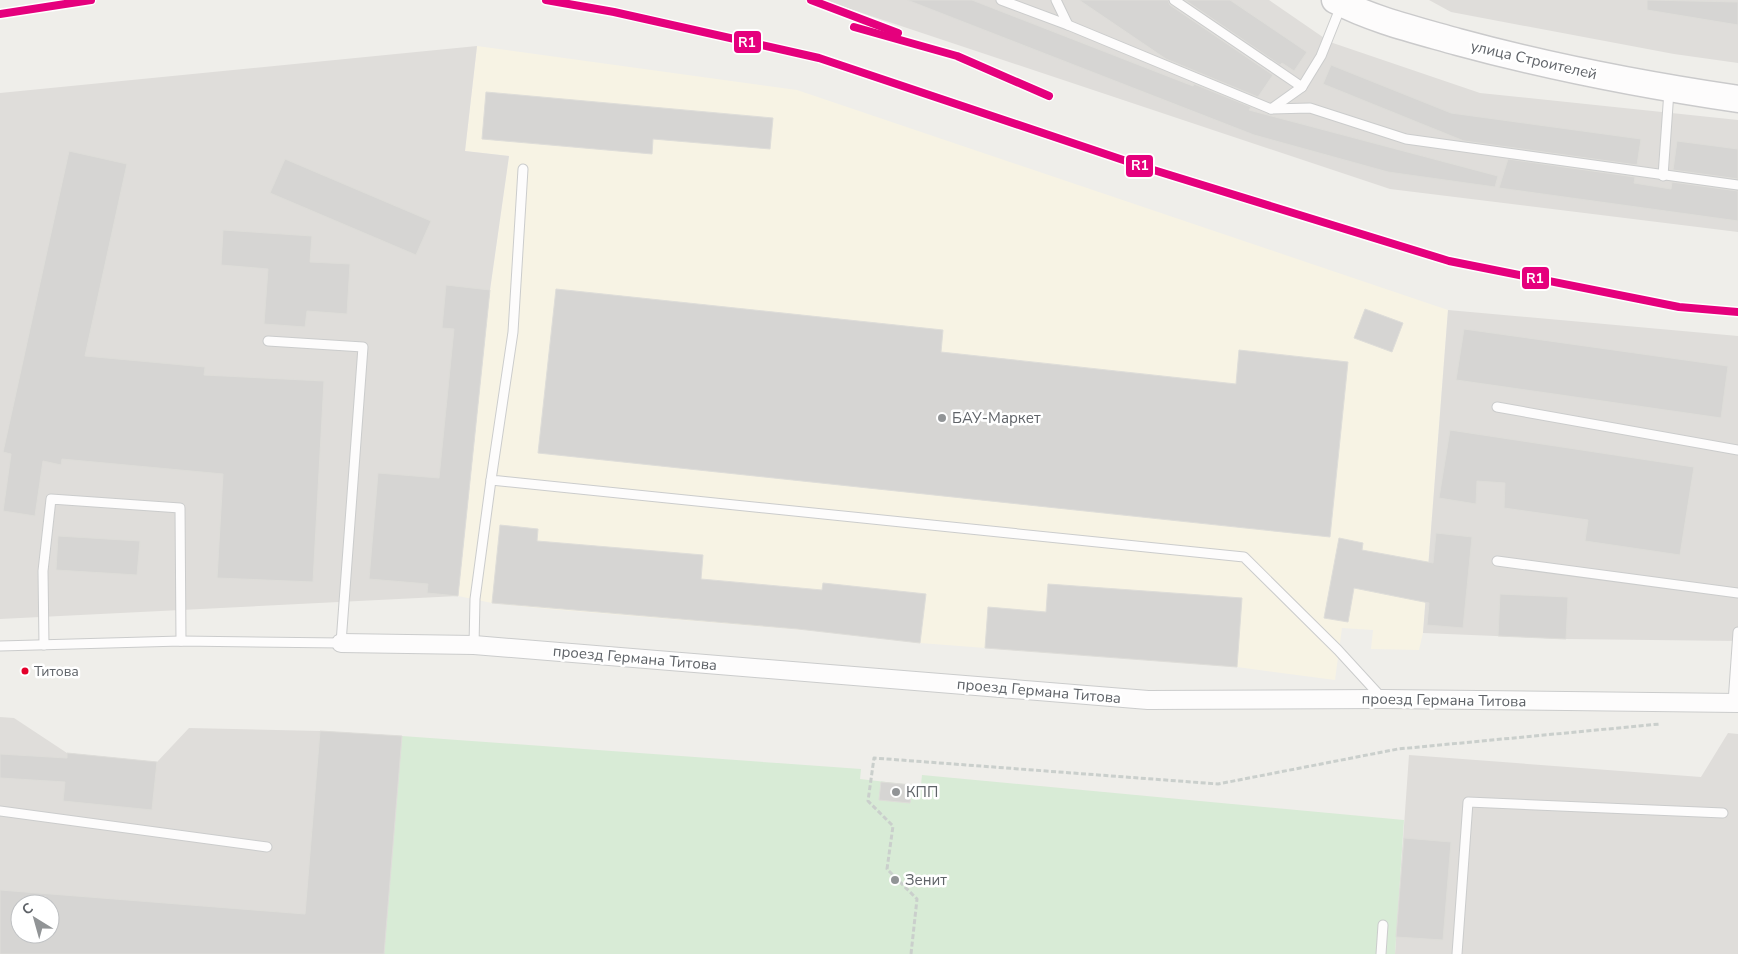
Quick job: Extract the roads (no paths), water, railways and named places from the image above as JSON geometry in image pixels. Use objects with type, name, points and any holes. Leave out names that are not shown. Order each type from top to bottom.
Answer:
[{"type":"main road","name":"улица Строителей","points":[[1339,2],[1398,25],[1530,62],[1669,89],[1738,99]]},
{"type":"street","name":"проезд Германа Титова","points":[[341,644],[474,645],[1148,700],[1382,699],[1735,703]]},
{"type":"lane","points":[[1002,0],[1068,25],[1271,109],[1310,108],[1406,139],[1738,185]]},
{"type":"lane","points":[[1056,0],[1068,25]]},
{"type":"lane","points":[[1174,0],[1302,87]]},
{"type":"lane","points":[[1271,109],[1302,87],[1321,56],[1339,2]]},
{"type":"lane","points":[[1663,176],[1669,89]]},
{"type":"lane","points":[[474,645],[475,599],[513,332],[523,169]]},
{"type":"lane","points":[[0,646],[181,641],[341,644],[364,347],[268,341]]},
{"type":"lane","points":[[1497,407],[1738,450]]},
{"type":"lane","points":[[491,480],[1244,557],[1382,699]]},
{"type":"lane","points":[[44,644],[43,571],[51,499],[180,508],[181,641]]},
{"type":"lane","points":[[1497,561],[1738,593]]},
{"type":"lane","points":[[1735,703],[1738,632]]},
{"type":"lane","points":[[1458,954],[1468,802],[1723,813]]},
{"type":"lane","points":[[0,811],[267,847]]},
{"type":"lane","points":[[1381,954],[1384,925]]},
{"type":"place","name":"БАУ-Маркет","points":[[942,418]]},
{"type":"place","name":"Титова","points":[[25,671]]},
{"type":"place","name":"КПП","points":[[896,792]]},
{"type":"place","name":"Зенит","points":[[895,880]]}]
